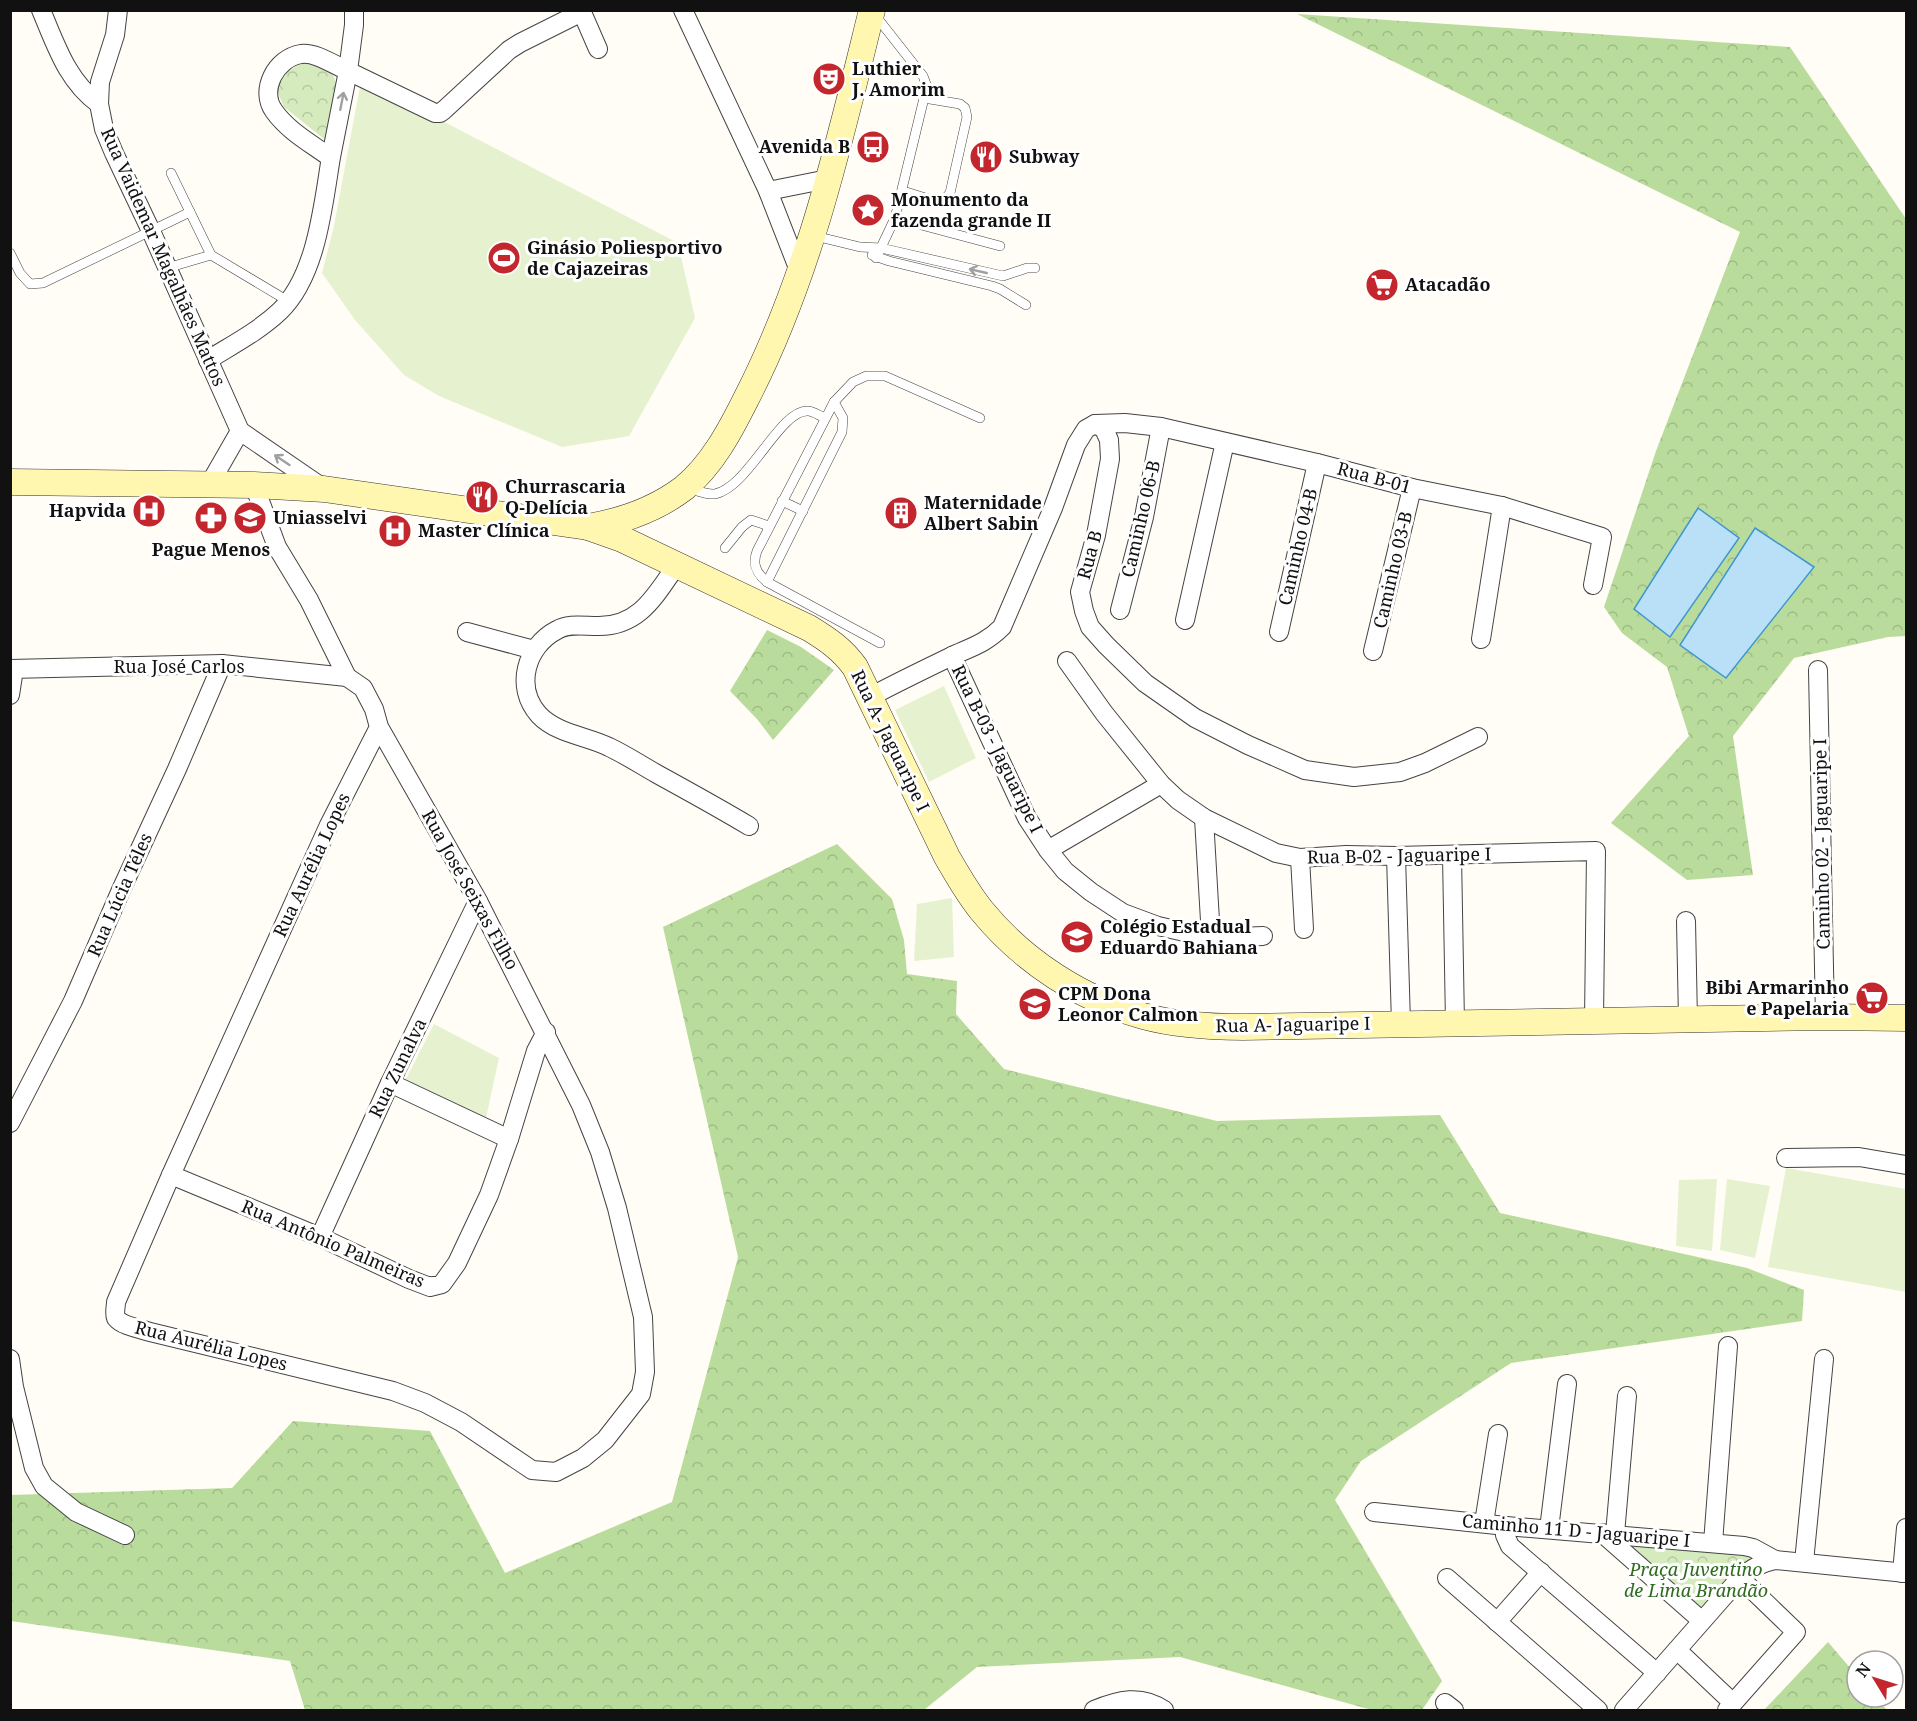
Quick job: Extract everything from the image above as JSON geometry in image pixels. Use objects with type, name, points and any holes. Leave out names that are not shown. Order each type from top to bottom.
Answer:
[{"type":"main road","points":[[10,482],[254,485],[324,489],[588,527],[637,515],[662,503],[685,487],[710,459],[735,422],[771,350],[830,187],[856,97],[872,11]]},
{"type":"main road","name":"Rua A- Jaguaripe I","points":[[588,527],[622,539],[830,640],[855,667],[947,857],[981,910],[1000,931],[1047,971],[1077,990],[1109,1004],[1143,1016],[1210,1027],[1825,1017],[1906,1018]]},
{"type":"street","points":[[41,10],[70,75],[99,104]]},
{"type":"street","name":"Rua Vaidemar Magalhães Mattos","points":[[118,10],[115,35],[100,82],[99,104],[104,129],[240,432]]},
{"type":"street","points":[[208,360],[266,323],[281,310],[300,283],[321,219],[348,71],[354,10]]},
{"type":"street","points":[[683,10],[768,191],[800,273]]},
{"type":"street","points":[[331,158],[289,126],[273,110],[268,94],[270,79],[278,67],[290,58],[300,54],[312,54],[435,113],[440,113],[509,50],[582,11],[598,49]]},
{"type":"street","points":[[768,191],[830,187]]},
{"type":"street","name":"Rua B-01","points":[[1095,424],[1125,423],[1161,427],[1317,463],[1412,488],[1503,506],[1602,537],[1593,585]]},
{"type":"street","points":[[870,696],[952,656],[978,646],[1002,627],[1053,508],[1076,445],[1086,429],[1095,424]]},
{"type":"street","name":"Rua B","points":[[1095,424],[1104,429],[1109,440],[1110,459],[1096,535],[1080,592],[1090,627],[1145,683],[1195,718],[1305,770],[1354,777],[1400,772],[1425,763],[1478,737]]},
{"type":"street","name":"Caminho 06-B","points":[[1120,610],[1144,517],[1161,427]]},
{"type":"street","points":[[209,485],[240,432],[324,489]]},
{"type":"street","points":[[1185,620],[1226,442]]},
{"type":"street","name":"Caminho 04-B","points":[[1279,632],[1317,463]]},
{"type":"street","name":"Rua José Seixas Filho","points":[[254,485],[278,547],[309,600],[347,677],[363,688],[374,709],[378,727],[478,901],[582,1105],[600,1152],[617,1208],[643,1317]]},
{"type":"street","name":"Caminho 03-B","points":[[1373,651],[1412,488]]},
{"type":"street","points":[[1481,639],[1503,506]]},
{"type":"street","points":[[676,566],[641,613],[626,622],[605,626],[574,625],[559,628],[545,637],[529,660],[526,690],[531,705],[541,717],[554,726],[609,747],[749,826]]},
{"type":"street","points":[[467,632],[534,650]]},
{"type":"street","name":"Rua B-03 - Jaguaripe I","points":[[952,656],[1027,818],[1065,871],[1123,913],[1158,926],[1211,938],[1263,936]]},
{"type":"street","name":"Rua B-02 - Jaguaripe I","points":[[1066,661],[1161,784],[1178,800],[1204,818],[1276,853],[1300,858],[1346,855],[1596,851],[1593,1021]]},
{"type":"street","name":"Rua José Carlos","points":[[12,669],[222,664],[347,677]]},
{"type":"street","name":"Rua Lúcia Téles","points":[[10,1123],[73,1001],[222,664]]},
{"type":"street","points":[[10,695],[12,669]]},
{"type":"street","name":"Caminho 02 - Jaguaripe I","points":[[1818,670],[1825,1017]]},
{"type":"street","name":"Rua Aurélia Lopes","points":[[378,727],[329,825],[171,1175],[116,1302],[115,1315],[118,1319],[150,1332],[393,1391],[425,1403],[461,1422],[532,1470],[556,1472],[583,1458],[605,1440],[641,1394],[645,1372],[643,1317]]},
{"type":"street","points":[[1048,850],[1161,784]]},
{"type":"street","points":[[1204,818],[1211,938]]},
{"type":"street","points":[[1452,855],[1455,1023]]},
{"type":"street","points":[[1396,856],[1401,1023]]},
{"type":"street","points":[[1300,858],[1304,929]]},
{"type":"street","name":"Rua Zunalva","points":[[320,1237],[390,1083],[478,901]]},
{"type":"street","points":[[1686,921],[1688,1020]]},
{"type":"street","name":"Rua Antônio Palmeiras","points":[[171,1175],[320,1237],[409,1279],[430,1287],[442,1284],[451,1275],[489,1195],[509,1139],[527,1075],[546,1032]]},
{"type":"street","points":[[390,1083],[509,1139]]},
{"type":"street","points":[[1786,1158],[1859,1157],[1906,1164]]},
{"type":"street","points":[[1713,1544],[1728,1346]]},
{"type":"street","points":[[10,1359],[14,1387],[34,1468],[44,1486],[76,1512],[125,1535]]},
{"type":"street","points":[[1804,1562],[1824,1359]]},
{"type":"street","points":[[1549,1529],[1567,1384]]},
{"type":"street","points":[[1628,1396],[1609,1534],[1702,1622]]},
{"type":"street","points":[[1484,1523],[1498,1434]]},
{"type":"street","name":"Caminho 11 D - Jaguaripe I","points":[[1374,1512],[1506,1526],[1744,1546],[1753,1548],[1775,1560]]},
{"type":"street","points":[[1506,1526],[1505,1535],[1510,1546],[1657,1673]]},
{"type":"street","points":[[1624,1710],[1740,1578],[1752,1568],[1775,1560],[1904,1573],[1906,1528]]},
{"type":"street","points":[[1497,1622],[1541,1572]]},
{"type":"street","points":[[1447,1578],[1598,1710]]},
{"type":"street","points":[[1677,1650],[1730,1707],[1796,1632],[1740,1578]]},
{"type":"street","points":[[1094,1710],[1132,1700],[1153,1702],[1164,1710]]},
{"type":"lane","points":[[872,11],[923,76],[926,84],[895,218],[876,258]]},
{"type":"lane","points":[[903,190],[935,201],[943,201],[950,193],[967,117],[965,108],[960,104],[924,98]]},
{"type":"lane","points":[[171,173],[211,255],[288,301]]},
{"type":"lane","points":[[10,253],[20,273],[30,284],[43,283],[190,212]]},
{"type":"lane","points":[[895,218],[1000,246]]},
{"type":"lane","points":[[812,235],[1003,276],[1035,268]]},
{"type":"lane","points":[[860,247],[876,258],[992,286],[1026,305]]},
{"type":"lane","points":[[167,268],[211,255]]},
{"type":"lane","points":[[880,643],[766,582],[756,571],[754,558],[834,402],[853,382],[866,376],[885,376],[980,418]]},
{"type":"lane","points":[[766,582],[842,432],[843,418],[834,402]]},
{"type":"lane","points":[[685,487],[712,494],[726,490],[738,480],[786,423],[798,413],[808,411],[825,418]]},
{"type":"lane","points":[[782,501],[803,511]]},
{"type":"lane","points":[[725,548],[742,527],[751,520],[769,526]]},
{"type":"green space","points":[[1297,14],[1790,47],[1906,219],[1906,636],[1888,637],[1794,658],[1733,736],[1753,875],[1687,880],[1611,823],[1689,736],[1667,667],[1622,633],[1604,607],[1656,451],[1740,232]]},
{"type":"green space","points":[[304,62],[323,65],[331,72],[335,80],[337,101],[329,143],[284,107],[276,89],[288,71]]},
{"type":"green space","name":"Ginásio Poliesportivo de Cajazeiras","points":[[361,81],[678,243],[695,318],[629,436],[562,447],[439,396],[404,375],[355,320],[322,273],[334,226]]},
{"type":"green space","points":[[767,630],[801,647],[834,670],[773,740],[757,719],[730,691]]},
{"type":"green space","points":[[944,686],[976,758],[929,782],[895,710]]},
{"type":"green space","points":[[837,844],[892,899],[904,940],[907,974],[957,981],[956,1014],[1004,1069],[1217,1121],[1440,1115],[1500,1213],[1747,1268],[1804,1290],[1802,1321],[1511,1363],[1361,1461],[1335,1500],[1442,1681],[1422,1710],[1372,1710],[1180,1657],[977,1667],[924,1710],[305,1710],[290,1661],[11,1621],[11,1495],[232,1488],[293,1421],[430,1431],[505,1573],[672,1502],[738,1257],[663,927]]},
{"type":"green space","points":[[952,898],[954,957],[914,961],[917,904]]},
{"type":"green space","points":[[434,1024],[499,1058],[486,1118],[404,1083]]},
{"type":"green space","points":[[1786,1168],[1906,1189],[1906,1292],[1768,1267]]},
{"type":"green space","points":[[1717,1179],[1712,1251],[1676,1246],[1679,1180]]},
{"type":"green space","points":[[1727,1179],[1770,1186],[1755,1258],[1720,1250]]},
{"type":"green space","name":"Praça Juventino de Lima Brandão","points":[[1619,1538],[1761,1557],[1697,1625]]},
{"type":"green space","points":[[1828,1642],[1845,1662],[1845,1709],[1887,1710],[1764,1710]]},
{"type":"water","points":[[1698,508],[1739,538],[1670,637],[1634,609]]},
{"type":"water","points":[[1755,528],[1814,567],[1726,678],[1680,645]]},
{"type":"place","name":"Luthier J. Amorim","points":[[829,79]]},
{"type":"place","name":"Avenida B","points":[[873,147]]},
{"type":"place","name":"Subway","points":[[986,157]]},
{"type":"place","name":"Monumento da fazenda grande II","points":[[868,210]]},
{"type":"place","name":"Ginásio Poliesportivo de Cajazeiras","points":[[504,258]]},
{"type":"place","name":"Atacadão","points":[[1382,285]]},
{"type":"place","name":"Churrascaria Q-Delícia","points":[[482,497]]},
{"type":"place","name":"Hapvida","points":[[149,511]]},
{"type":"place","name":"Maternidade Albert Sabin","points":[[901,513]]},
{"type":"place","name":"Pague Menos","points":[[211,518]]},
{"type":"place","name":"Uniasselvi","points":[[250,518]]},
{"type":"place","name":"Master Clínica","points":[[395,531]]},
{"type":"place","name":"Colégio Estadual Eduardo Bahiana","points":[[1077,937]]},
{"type":"place","name":"Bibi Armarinho e Papelaria","points":[[1872,998]]},
{"type":"place","name":"CPM Dona Leonor Calmon","points":[[1035,1004]]}]
